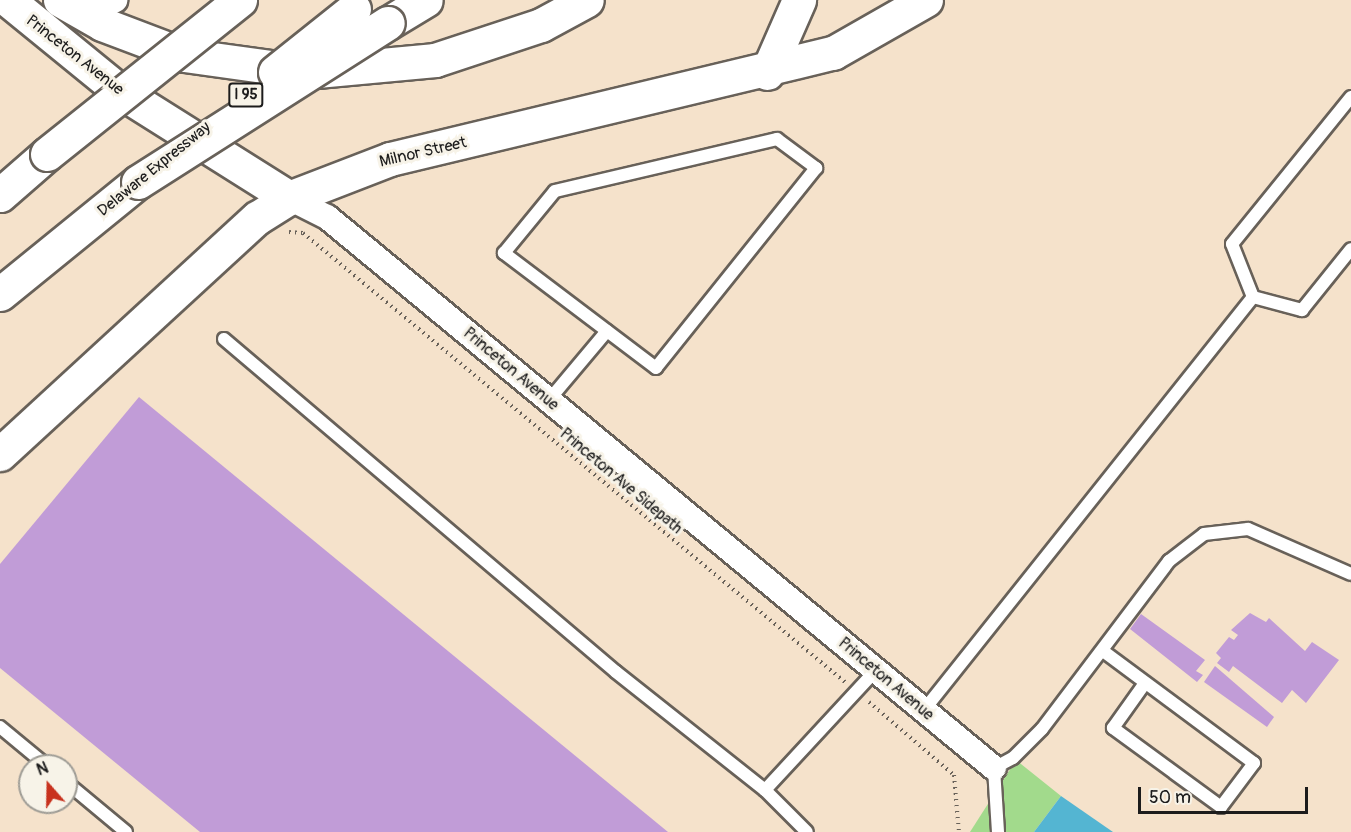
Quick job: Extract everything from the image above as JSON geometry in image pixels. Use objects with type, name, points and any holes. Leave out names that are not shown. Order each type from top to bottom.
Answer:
[{"type":"main road","name":"Princeton Avenue","points":[[8,0],[104,80],[289,198]]},
{"type":"main road","points":[[0,195],[220,0]]},
{"type":"main road","points":[[47,154],[240,0]]},
{"type":"main road","name":"Delaware Expressway","points":[[0,294],[138,182],[370,11],[426,0]]},
{"type":"main road","points":[[73,7],[142,41],[207,60],[306,72],[357,72],[482,47],[587,0]]},
{"type":"main road","points":[[767,73],[799,0]]},
{"type":"main road","name":"Milnor Street","points":[[0,454],[234,238],[289,198],[390,159],[767,73],[833,53],[926,0]]},
{"type":"street","points":[[73,7],[115,0]]},
{"type":"street","name":"Princeton Avenue","points":[[289,198],[327,217],[994,768]]},
{"type":"lane","points":[[1253,297],[1232,244],[1351,97]]},
{"type":"lane","points":[[777,139],[816,168],[656,368],[607,331],[504,253],[555,191],[777,139]]},
{"type":"lane","points":[[1253,297],[1302,310],[1351,249]]},
{"type":"lane","points":[[924,710],[1253,297]]},
{"type":"lane","points":[[549,400],[607,331]]},
{"type":"lane","points":[[224,339],[599,658],[765,790],[807,832]]},
{"type":"lane","points":[[998,832],[994,768],[1026,746],[1103,651],[1169,561],[1204,534],[1248,529],[1351,574]]},
{"type":"lane","points":[[1103,651],[1254,763],[1221,807],[1113,728],[1145,683]]},
{"type":"lane","points":[[765,790],[876,670]]},
{"type":"lane","points":[[0,727],[33,754]]},
{"type":"lane","points":[[78,792],[126,832]]},
{"type":"path","name":"Princeton Ave Sidepath","points":[[285,233],[303,233],[835,674]]},
{"type":"path","points":[[875,707],[954,776],[959,832]]},
{"type":"green space","points":[[1016,760],[1061,796],[1034,832],[970,832]]},
{"type":"water","points":[[1061,796],[1113,832],[1034,832]]},
{"type":"building","points":[[139,397],[668,832],[200,832],[0,668],[0,564]]},
{"type":"building","points":[[1250,613],[1266,622],[1269,618],[1305,651],[1312,642],[1339,660],[1306,703],[1292,690],[1282,703],[1233,666],[1229,672],[1217,663],[1221,658],[1216,653],[1229,637],[1234,640],[1238,635],[1231,630]]},
{"type":"building","points":[[1141,614],[1205,660],[1196,671],[1203,675],[1197,682],[1130,629]]},
{"type":"building","points":[[1215,666],[1274,717],[1267,727],[1204,682]]}]
